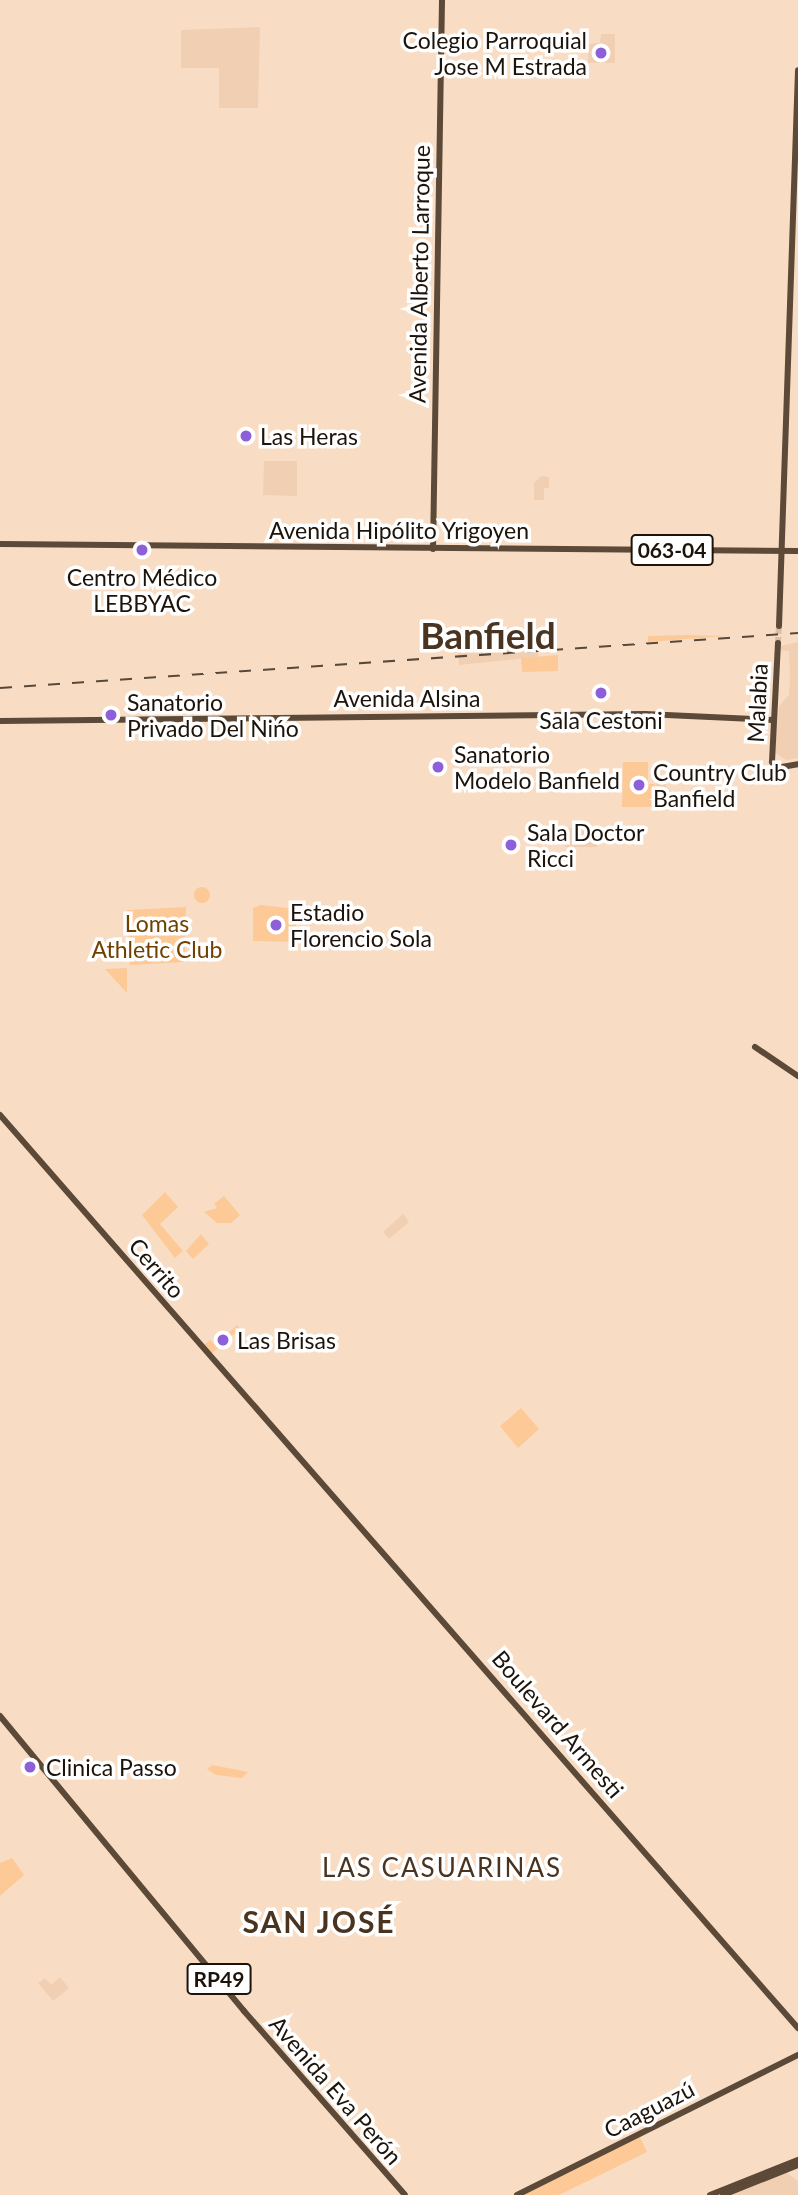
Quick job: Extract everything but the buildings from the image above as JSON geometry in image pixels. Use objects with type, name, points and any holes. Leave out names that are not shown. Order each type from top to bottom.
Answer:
[{"type":"main road","name":"Avenida Alberto Larroque","points":[[433,547],[442,0]]},
{"type":"main road","points":[[779,625],[798,69]]},
{"type":"main road","name":"Avenida Hipólito Yrigoyen","points":[[0,542],[798,549]]},
{"type":"main road","name":"Malabia","points":[[778,643],[772,750],[777,763],[798,763]]},
{"type":"main road","name":"Avenida Alsina","points":[[0,722],[645,714],[773,721]]},
{"type":"main road","points":[[755,1047],[798,1076]]},
{"type":"main road","name":"Cerrito","points":[[0,1115],[288,1445]]},
{"type":"main road","name":"Boulevard Armesti","points":[[288,1445],[798,2028]]},
{"type":"main road","name":"Avenida Eva Perón","points":[[0,1716],[244,2011],[405,2195]]},
{"type":"main road","name":"Caaguazú","points":[[517,2195],[798,2055]]},
{"type":"main road","points":[[710,2195],[798,2163]]},
{"type":"main road","points":[[723,2195],[798,2163]]},
{"type":"shaded area","points":[[260,27],[258,108],[219,108],[219,68],[181,68],[181,30]]},
{"type":"shaded area","name":"Colegio Parroquial Jose M Estrada","points":[[601,34],[615,34],[615,63],[588,63],[588,44],[600,43]]},
{"type":"shaded area","points":[[264,461],[297,461],[297,496],[263,495]]},
{"type":"shaded area","points":[[541,476],[549,477],[549,488],[544,488],[544,500],[534,500],[534,483]]},
{"type":"shaded area","points":[[494,642],[538,645],[538,657],[459,665],[458,652]]},
{"type":"shaded area","points":[[798,642],[798,758],[786,760],[775,753],[779,706],[789,695],[790,678],[789,651],[780,650],[780,646]]},
{"type":"shaded area","points":[[666,782],[666,806],[655,807],[656,783]]},
{"type":"shaded area","points":[[572,823],[597,828],[597,847],[565,847],[564,828],[572,828]]},
{"type":"shaded area","points":[[403,1214],[409,1222],[389,1239],[383,1232]]},
{"type":"shaded area","points":[[60,1977],[69,1988],[53,2001],[38,1983],[45,1978],[51,1985]]},
{"type":"shaded area","points":[[786,2172],[798,2181],[798,2195],[732,2195]]},
{"type":"green space","points":[[511,632],[519,640],[511,648],[503,640]]},
{"type":"green space","points":[[686,635],[726,636],[648,642],[648,636]]},
{"type":"green space","points":[[558,655],[558,671],[522,672],[521,658]]},
{"type":"green space","name":"Country Club Banfield","points":[[623,762],[648,762],[648,784],[655,784],[652,807],[622,807]]},
{"type":"green space","points":[[202,887],[208,889],[208,901],[202,903],[196,901],[194,895],[196,889]]},
{"type":"green space","name":"Estadio Florencio Sola","points":[[261,905],[296,909],[296,942],[253,941],[253,908]]},
{"type":"green space","name":"Lomas Athletic Club","points":[[186,907],[185,962],[130,965],[127,910]]},
{"type":"green space","points":[[127,968],[127,993],[105,969]]},
{"type":"green space","points":[[165,1192],[178,1207],[160,1224],[183,1251],[175,1258],[142,1215]]},
{"type":"green space","points":[[224,1196],[240,1215],[231,1223],[217,1223],[204,1212],[217,1208],[214,1204]]},
{"type":"green space","points":[[201,1234],[209,1244],[193,1259],[186,1251]]},
{"type":"green space","name":"Las Brisas","points":[[237,1325],[240,1329],[211,1354],[204,1345],[210,1340],[215,1345]]},
{"type":"green space","points":[[521,1408],[539,1429],[518,1448],[500,1426]]},
{"type":"green space","points":[[212,1765],[248,1772],[242,1778],[216,1775],[207,1769]]},
{"type":"green space","points":[[12,1858],[24,1875],[0,1896],[0,1863]]},
{"type":"green space","points":[[639,2135],[647,2152],[559,2195],[520,2195]]},
{"type":"tunnel","points":[[778,643],[779,626]]},
{"type":"railway","points":[[0,688],[798,633]]},
{"type":"place","name":"Colegio Parroquial Jose M Estrada","points":[[601,53]]},
{"type":"place","name":"Las Heras","points":[[246,436]]},
{"type":"place","name":"Centro Médico LEBBYAC","points":[[142,550]]},
{"type":"place","name":"Sala Cestoni","points":[[601,693]]},
{"type":"place","name":"Sanatorio Privado Del Nińo","points":[[111,715]]},
{"type":"place","name":"Sanatorio Modelo Banfield","points":[[438,767]]},
{"type":"place","name":"Country Club Banfield","points":[[639,785]]},
{"type":"place","name":"Sala Doctor Ricci","points":[[511,845]]},
{"type":"place","name":"Estadio Florencio Sola","points":[[276,925]]},
{"type":"place","name":"Las Brisas","points":[[223,1340]]},
{"type":"place","name":"Clinica Passo","points":[[30,1767]]},
{"type":"district","name":"Banfield","points":[[488,635]]},
{"type":"district","name":"LAS CASUARINAS","points":[[442,1868]]},
{"type":"district","name":"SAN JOSÉ","points":[[319,1921]]}]
